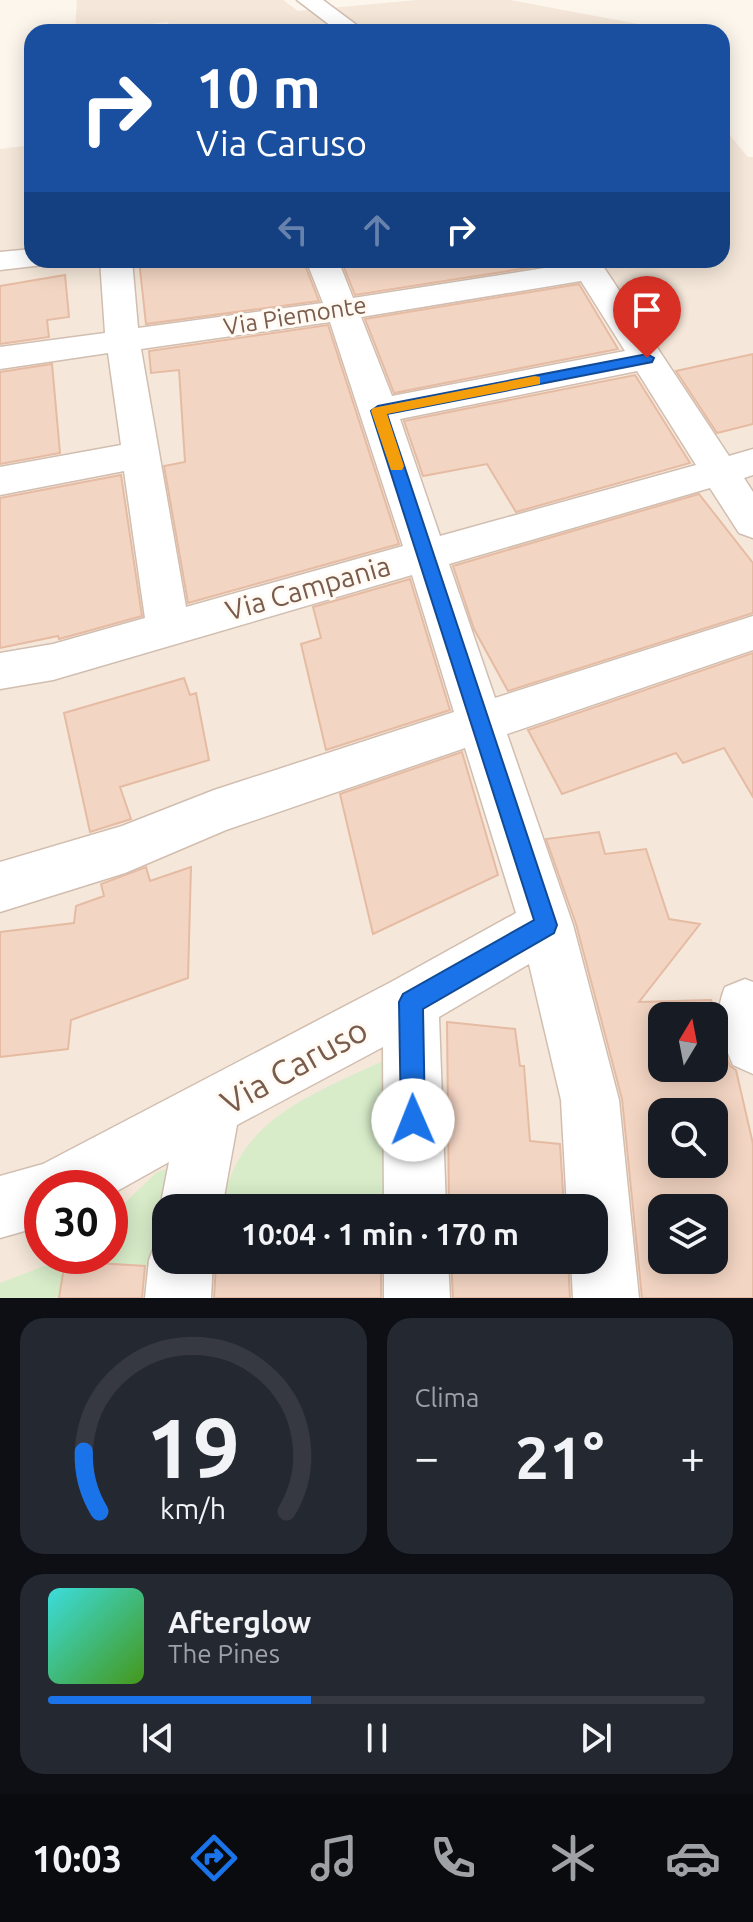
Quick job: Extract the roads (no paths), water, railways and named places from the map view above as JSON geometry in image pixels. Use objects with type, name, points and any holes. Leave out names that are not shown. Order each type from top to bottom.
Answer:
[{"type":"street","points":[[314,5],[342,24]]},
{"type":"street","points":[[0,261],[24,259]]},
{"type":"street","points":[[117,268],[123,342],[139,455],[168,628]]},
{"type":"street","points":[[325,268],[378,411],[546,925],[590,1100],[606,1298]]},
{"type":"street","name":"Via Piemonte","points":[[0,358],[342,310],[570,268]]},
{"type":"street","points":[[588,268],[647,358],[736,466],[753,523]]},
{"type":"street","points":[[378,411],[647,358]]},
{"type":"street","points":[[0,481],[139,455]]},
{"type":"street","name":"Via Campania","points":[[0,671],[53,662],[736,466]]},
{"type":"street","points":[[0,887],[125,849],[214,812],[753,633]]},
{"type":"street","name":"Via Caruso","points":[[194,1194],[210,1107],[411,1002],[546,925]]},
{"type":"street","points":[[411,1002],[415,1194]]},
{"type":"street","points":[[94,1170],[210,1107]]},
{"type":"street","points":[[0,1207],[24,1200]]},
{"type":"street","points":[[178,1298],[180,1274]]},
{"type":"street","points":[[416,1274],[417,1298]]}]
